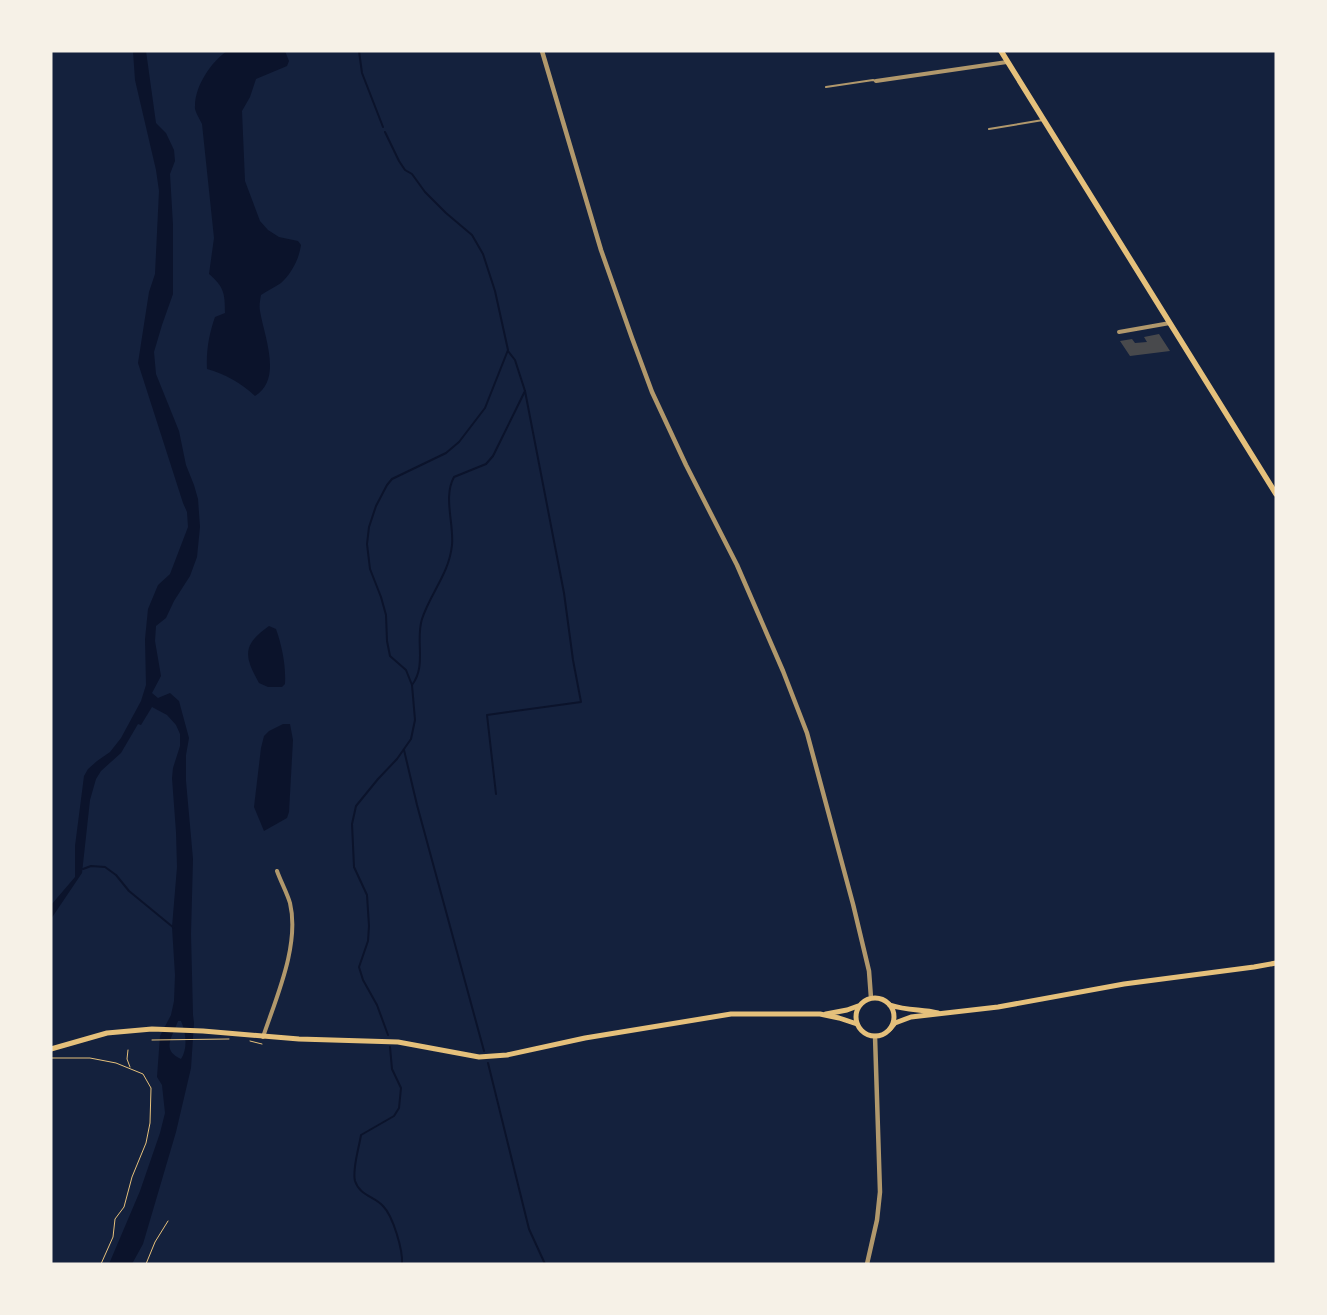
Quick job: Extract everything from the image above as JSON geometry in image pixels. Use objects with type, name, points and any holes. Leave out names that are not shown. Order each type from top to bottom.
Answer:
[{"type":"main road","points":[[1001,51],[1276,494]]},
{"type":"main road","points":[[820,1014],[856,1024],[866,1034],[875,1036],[883,1034],[895,1023],[905,1019],[998,1006],[1124,984],[1254,968],[1276,963]]},
{"type":"main road","points":[[51,1049],[107,1033],[152,1029],[300,1039],[398,1042],[479,1057],[507,1055],[585,1038],[731,1014],[820,1014],[847,1010],[871,998],[878,998],[890,1005],[911,1011],[938,1013]]},
{"type":"main road","points":[[890,1005],[894,1017],[890,1029]]},
{"type":"main road","points":[[856,1024],[858,1006]]},
{"type":"street","points":[[542,51],[601,250],[652,392],[686,465],[737,565],[783,672],[806,733],[853,904],[869,971],[871,998]]},
{"type":"street","points":[[876,81],[1007,62]]},
{"type":"street","points":[[1119,332],[1170,323]]},
{"type":"street","points":[[263,1037],[288,960],[292,936],[290,903],[277,871]]},
{"type":"street","points":[[867,1264],[877,1220],[880,1192],[875,1036]]},
{"type":"lane","points":[[826,86],[876,81]]},
{"type":"lane","points":[[989,129],[1044,120]]},
{"type":"path","points":[[152,1040],[237,1040]]},
{"type":"path","points":[[246,1040],[262,1044]]},
{"type":"path","points":[[128,1050],[127,1059],[130,1068]]},
{"type":"path","points":[[51,1058],[90,1058],[130,1068],[143,1074],[151,1088],[150,1123],[146,1143],[132,1176],[124,1207],[115,1219],[114,1237],[101,1264]]},
{"type":"path","points":[[146,1264],[155,1242],[168,1221]]},
{"type":"water","points":[[133,51],[146,51],[156,123],[166,133],[174,150],[175,161],[170,174],[173,225],[173,294],[154,352],[156,374],[179,431],[186,465],[198,499],[200,527],[197,557],[190,576],[166,618],[156,626],[155,641],[161,676],[152,693],[158,698],[170,693],[179,701],[189,738],[186,755],[186,781],[193,859],[191,934],[194,1023],[191,1068],[176,1132],[143,1244],[132,1264],[109,1264],[140,1191],[165,1113],[162,1085],[157,1077],[160,1036],[171,1015],[174,1001],[175,975],[172,927],[177,867],[172,778],[180,746],[180,734],[176,725],[167,715],[152,707],[141,725],[138,724],[121,753],[101,771],[96,779],[90,800],[82,873],[51,919],[51,905],[75,877],[75,846],[84,776],[88,769],[110,752],[121,738],[141,701],[146,685],[145,639],[148,609],[158,585],[170,574],[188,527],[187,512],[138,363],[149,292],[155,274],[159,191],[156,170],[135,80]],"holes":[[[178,1021],[181,1021],[186,1040],[185,1050],[181,1059],[171,1052],[170,1048],[171,1038]]]},
{"type":"water","points":[[227,51],[285,51],[289,61],[287,66],[256,79],[250,97],[242,111],[245,181],[260,221],[268,230],[279,237],[298,241],[301,245],[297,261],[288,275],[281,283],[261,295],[260,309],[268,344],[270,368],[268,379],[255,396],[232,379],[207,369],[208,349],[213,323],[215,317],[225,313],[225,306],[221,287],[209,274],[214,238],[202,124],[196,113],[195,106],[198,91],[205,75],[215,61]]},
{"type":"water","points":[[269,626],[276,629],[282,649],[285,684],[282,687],[268,687],[259,683],[248,658],[250,645]]},
{"type":"water","points":[[283,724],[290,724],[293,740],[289,812],[287,818],[264,831],[254,807],[261,748],[264,736],[269,731]]},
{"type":"building","points":[[1159,334],[1170,351],[1130,356],[1120,341],[1132,339],[1135,343],[1147,342],[1144,337]]},
{"type":"waterway","points":[[359,51],[362,73],[383,127]]},
{"type":"waterway","points":[[385,132],[405,170],[412,174],[425,192],[446,213],[472,235],[483,254],[495,291],[508,350],[485,408],[459,442],[446,453],[392,479],[376,506],[369,527],[367,544],[370,569],[386,615],[387,641],[390,656],[406,670],[412,685],[415,720],[411,739],[397,759],[356,806],[352,824],[354,867],[367,895],[369,926],[368,941],[359,967],[363,980],[377,1005],[388,1035]]},
{"type":"waterway","points":[[412,685],[419,669],[420,627],[422,619],[444,574],[450,555],[452,537],[449,493],[454,477],[486,464],[493,456],[525,391],[515,360],[508,351]]},
{"type":"waterway","points":[[496,794],[487,715],[581,702],[564,593],[525,391]]},
{"type":"waterway","points":[[404,750],[417,805],[484,1051]]},
{"type":"waterway","points":[[83,869],[91,866],[105,867],[116,875],[129,891],[174,928]]},
{"type":"waterway","points":[[390,1047],[392,1069],[401,1088],[399,1108],[394,1116],[361,1135],[354,1176],[360,1190],[387,1211],[399,1242],[402,1264]]},
{"type":"waterway","points":[[488,1063],[529,1229],[545,1264]]}]
